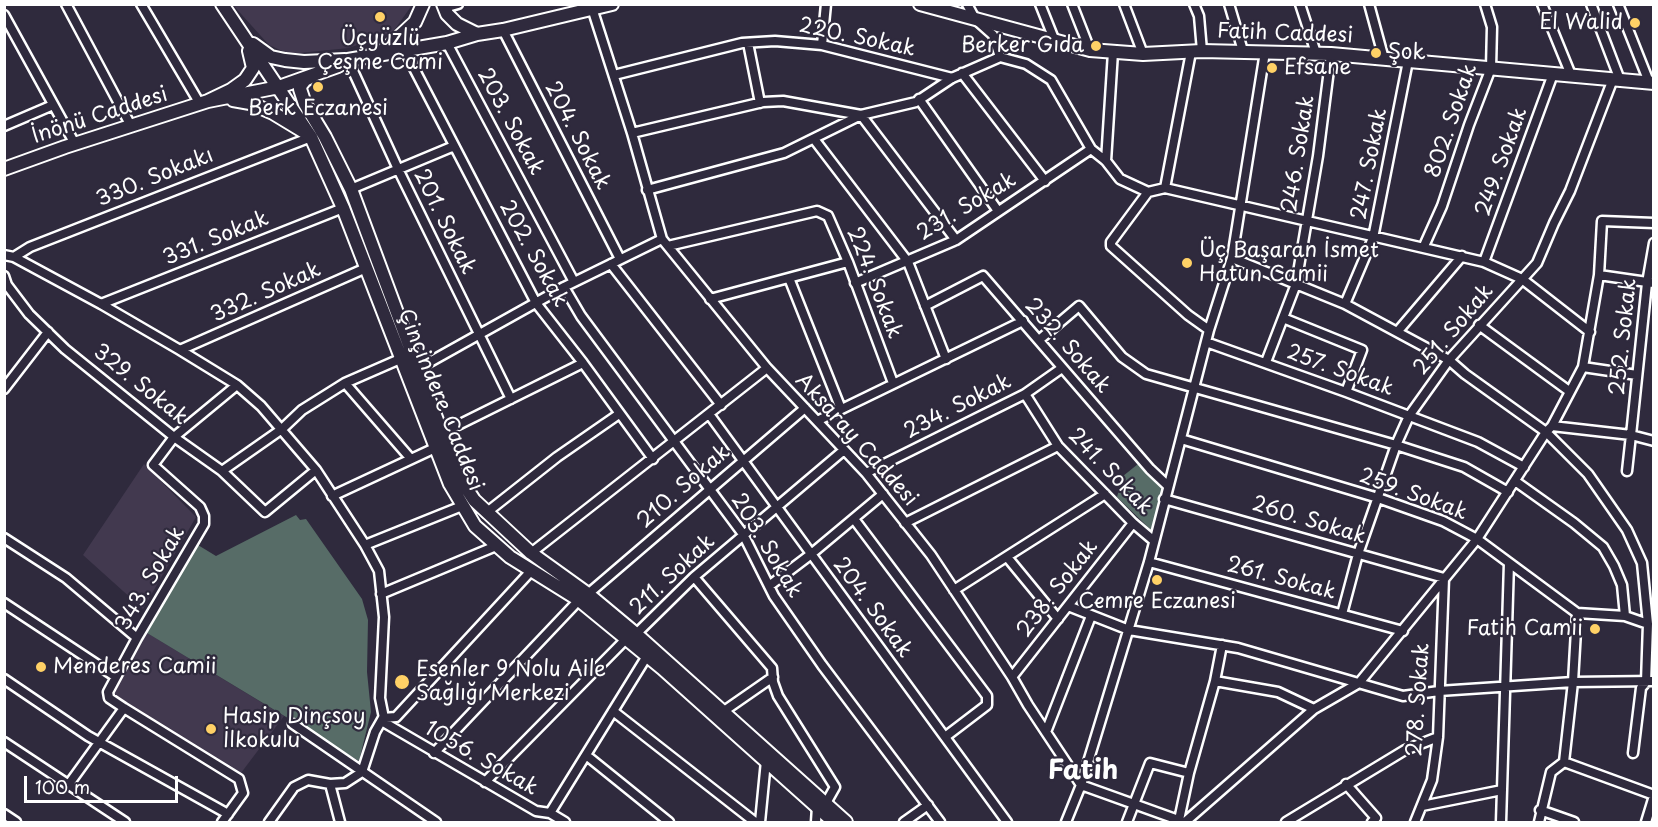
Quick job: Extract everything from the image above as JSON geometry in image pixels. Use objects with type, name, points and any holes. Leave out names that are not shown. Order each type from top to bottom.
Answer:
[{"type":"main road","name":"Çinçindere Caddesi","points":[[222,4],[311,137],[343,208],[435,448],[462,506],[475,526],[496,546],[531,571],[584,597]]},
{"type":"main road","points":[[209,101],[279,87],[313,76],[348,60],[387,48],[416,22],[423,4]]},
{"type":"main road","points":[[372,54],[405,51],[447,43],[477,34],[612,4]]},
{"type":"main road","name":"Fatih Caddesi","points":[[920,4],[1090,50],[1143,54],[1243,51],[1316,53],[1651,82]]},
{"type":"main road","points":[[443,6],[457,24],[477,34]]},
{"type":"main road","points":[[209,101],[245,80],[253,68],[241,33]]},
{"type":"main road","points":[[241,33],[271,57],[304,62],[348,60]]},
{"type":"main road","name":"Çinçindere Caddesi","points":[[313,76],[301,85],[305,104],[325,137],[351,189],[457,474],[474,500],[531,553],[724,711],[822,805],[834,822]]},
{"type":"main road","name":"İnönü Caddesi","points":[[4,170],[75,144],[209,101]]},
{"type":"main road","points":[[209,101],[250,103],[300,128],[311,137]]},
{"type":"main road","points":[[400,359],[413,354]]},
{"type":"main road","name":"Çinçindere Caddesi","points":[[631,636],[647,656],[766,761],[846,822]]},
{"type":"street","points":[[66,4],[131,126]]},
{"type":"street","points":[[141,4],[209,101]]},
{"type":"street","points":[[443,6],[458,4]]},
{"type":"street","points":[[822,45],[826,4]]},
{"type":"street","points":[[967,4],[975,19],[993,35],[1000,57]]},
{"type":"street","points":[[1040,4],[1054,39]]},
{"type":"street","points":[[1072,4],[1090,50]]},
{"type":"street","points":[[1124,4],[1143,54]]},
{"type":"street","points":[[1165,188],[1197,52],[1199,16],[1194,4]]},
{"type":"street","points":[[1229,4],[1243,51]]},
{"type":"street","points":[[1300,4],[1316,53]]},
{"type":"street","points":[[1369,4],[1384,59]]},
{"type":"street","name":"802. Sokak","points":[[1424,246],[1442,206],[1491,68],[1492,27],[1485,4]]},
{"type":"street","points":[[1542,4],[1571,75]]},
{"type":"street","points":[[1591,4],[1616,79]]},
{"type":"street","points":[[1618,4],[1651,82]]},
{"type":"street","name":"Aksaray Caddesi","points":[[592,8],[665,243],[767,369],[866,473],[883,494],[954,590],[1081,785]]},
{"type":"street","points":[[4,15],[75,144]]},
{"type":"street","name":"204. Sokak","points":[[503,30],[620,259]]},
{"type":"street","name":"220. Sokak","points":[[614,75],[748,42],[775,41],[822,45],[952,78]]},
{"type":"street","points":[[748,42],[760,103]]},
{"type":"street","name":"203. Sokak","points":[[447,43],[574,282]]},
{"type":"street","name":"202. Sokak","points":[[405,51],[536,303],[653,459]]},
{"type":"street","points":[[1106,161],[1113,52]]},
{"type":"street","points":[[1066,822],[1081,785],[1129,630],[1149,562],[1209,330],[1232,258],[1264,52]]},
{"type":"street","name":"246. Sokak","points":[[1266,362],[1296,284],[1318,156],[1331,54]]},
{"type":"street","points":[[647,190],[784,153],[861,115],[919,99],[952,78],[1000,57],[1026,64],[1051,80],[1091,149],[1106,161],[1120,179],[1148,192],[1165,188],[1306,220],[1373,238],[1424,246],[1484,262],[1522,279],[1590,332]]},
{"type":"street","name":"201. Sokak","points":[[348,60],[398,169],[511,399]]},
{"type":"street","name":"247. Sokak","points":[[1345,304],[1373,238],[1408,61]]},
{"type":"street","points":[[962,73],[1045,181]]},
{"type":"street","name":"249. Sokak","points":[[1484,262],[1553,74]]},
{"type":"street","name":"251. Sokak","points":[[1342,614],[1358,554],[1396,445],[1409,416],[1449,360],[1537,263],[1570,191],[1616,79]]},
{"type":"street","points":[[919,99],[998,212]]},
{"type":"street","points":[[632,133],[760,103],[783,101],[861,115],[956,240]]},
{"type":"street","points":[[4,126],[54,105]]},
{"type":"street","name":"330. Sokakı","points":[[14,257],[30,247],[311,137]]},
{"type":"street","points":[[814,140],[908,262],[946,359]]},
{"type":"street","points":[[351,189],[453,146]]},
{"type":"street","name":"231. Sokak","points":[[855,283],[956,240],[1091,149]]},
{"type":"street","points":[[1148,192],[1111,242],[1111,246],[1188,315],[1209,330]]},
{"type":"street","name":"331. Sokak","points":[[101,304],[343,208]]},
{"type":"street","name":"224. Sokak","points":[[419,368],[564,286],[620,259],[665,243],[817,210],[828,216],[848,262],[893,383]]},
{"type":"street","points":[[1183,822],[1314,709],[1359,683],[1477,539],[1549,429],[1583,368],[1599,275],[1602,220],[1653,223]]},
{"type":"street","name":"252. Sokak","points":[[1627,471],[1653,243]]},
{"type":"street","points":[[4,255],[14,257],[101,304],[237,385],[282,429],[316,470],[365,544],[379,571],[384,617],[380,698],[383,718],[375,732],[362,772],[345,783],[330,784],[308,780],[294,787],[269,822]]},
{"type":"street","points":[[1398,331],[1462,256]]},
{"type":"street","points":[[1232,258],[1345,304],[1398,331],[1449,360],[1465,374],[1549,429],[1588,474],[1628,530],[1642,563],[1648,624],[1650,681]]},
{"type":"street","points":[[710,299],[848,262]]},
{"type":"street","points":[[611,264],[721,405]]},
{"type":"street","name":"332. Sokak","points":[[180,350],[366,268]]},
{"type":"street","points":[[1599,275],[1650,283]]},
{"type":"street","name":"329. Sokak","points":[[4,276],[7,285],[21,304],[65,349],[174,437],[222,471],[265,512],[316,470]]},
{"type":"street","name":"232. Sokak","points":[[925,306],[983,276],[1150,469],[1168,486]]},
{"type":"street","points":[[789,278],[841,409]]},
{"type":"street","name":"203. Sokak","points":[[564,286],[581,316],[613,356],[743,534],[769,586],[822,665],[940,822]]},
{"type":"street","points":[[1039,340],[1079,306],[1122,357],[1146,374],[1396,445],[1464,467],[1508,492]]},
{"type":"street","points":[[1283,318],[1362,350],[1346,392]]},
{"type":"street","points":[[817,421],[1023,321]]},
{"type":"street","points":[[1479,325],[1569,391]]},
{"type":"street","points":[[4,389],[48,332]]},
{"type":"street","name":"257. Sokak","points":[[1206,342],[1266,362],[1478,442],[1524,467]]},
{"type":"street","points":[[222,471],[282,429],[302,410],[345,383],[400,359]]},
{"type":"street","points":[[442,433],[583,363]]},
{"type":"street","name":"234. Sokak","points":[[866,473],[1025,394],[1062,368]]},
{"type":"street","points":[[1583,368],[1637,375]]},
{"type":"street","points":[[531,553],[767,369]]},
{"type":"street","points":[[345,383],[411,459]]},
{"type":"street","points":[[174,437],[237,385]]},
{"type":"street","name":"241. Sokak","points":[[1025,394],[1058,446],[1133,523],[1154,540]]},
{"type":"street","name":"210. Sokak","points":[[434,753],[584,597],[805,408]]},
{"type":"street","points":[[486,513],[557,457],[619,414]]},
{"type":"street","name":"204. Sokak","points":[[709,414],[1007,822]]},
{"type":"street","points":[[1549,429],[1631,435],[1653,441]]},
{"type":"street","name":"343. Sokak","points":[[124,708],[109,698],[108,692],[204,524],[204,516],[200,507],[153,465],[174,437]]},
{"type":"street","name":"259. Sokak","points":[[1181,439],[1378,498],[1443,522],[1477,539],[1577,613]]},
{"type":"street","points":[[905,523],[1058,446]]},
{"type":"street","points":[[332,496],[435,448]]},
{"type":"street","name":"211. Sokak","points":[[485,782],[631,636],[694,577],[844,450]]},
{"type":"street","points":[[1515,481],[1574,523],[1603,547],[1622,585],[1625,616]]},
{"type":"street","points":[[769,586],[883,494]]},
{"type":"street","points":[[954,590],[1105,494]]},
{"type":"street","name":"260. Sokak","points":[[1164,498],[1444,578]]},
{"type":"street","points":[[365,544],[462,506]]},
{"type":"street","points":[[854,519],[987,696],[987,705],[945,737]]},
{"type":"street","name":"238. Sokak","points":[[1012,677],[1133,523]]},
{"type":"street","points":[[4,538],[66,578],[137,638]]},
{"type":"street","points":[[381,594],[496,546]]},
{"type":"street","points":[[1007,557],[1058,619]]},
{"type":"street","name":"261. Sokak","points":[[1149,562],[1403,631]]},
{"type":"street","points":[[1501,822],[1509,563]]},
{"type":"street","points":[[383,718],[396,717],[531,571]]},
{"type":"street","points":[[694,577],[772,668],[773,682],[778,696],[836,787],[822,805],[816,822]]},
{"type":"street","name":"278. Sokak","points":[[1415,822],[1432,780],[1438,737],[1444,578]]},
{"type":"street","points":[[4,603],[116,677]]},
{"type":"street","points":[[1068,606],[1129,630],[1222,645],[1403,696],[1439,691],[1573,682],[1650,681]]},
{"type":"street","points":[[1539,822],[1540,810],[1551,772],[1564,762],[1573,682],[1577,613],[1625,616],[1648,624]]},
{"type":"street","points":[[1046,732],[1090,616]]},
{"type":"street","points":[[1183,822],[1189,772],[1215,681],[1222,645]]},
{"type":"street","points":[[550,813],[647,656]]},
{"type":"street","points":[[724,711],[773,676]]},
{"type":"street","points":[[4,679],[100,742],[228,814]]},
{"type":"street","points":[[1215,681],[1278,692],[1314,709]]},
{"type":"street","points":[[1634,753],[1641,688],[1650,681]]},
{"type":"street","points":[[69,784],[124,708],[239,779],[243,793],[222,822]]},
{"type":"street","points":[[613,711],[755,822]]},
{"type":"street","name":"1056. Sokak","points":[[383,718],[385,723],[536,812],[550,813],[565,822]]},
{"type":"street","points":[[293,724],[436,822]]},
{"type":"street","points":[[1291,821],[1346,784],[1405,750],[1438,737]]},
{"type":"street","points":[[4,742],[125,822]]},
{"type":"street","points":[[586,754],[669,822]]},
{"type":"street","points":[[760,822],[766,761]]},
{"type":"street","points":[[1564,762],[1653,801],[1646,822]]},
{"type":"street","points":[[1127,822],[1150,763],[1189,772]]},
{"type":"street","points":[[330,784],[340,822]]},
{"type":"street","points":[[1346,784],[1376,818],[1372,822]]},
{"type":"street","points":[[1081,785],[1183,822]]},
{"type":"street","points":[[1422,806],[1502,790]]},
{"type":"street","points":[[904,822],[928,805]]},
{"type":"street","points":[[1540,810],[1574,822]]},
{"type":"street","points":[[4,814],[16,822]]},
{"type":"shaded area","points":[[233,5],[412,5],[393,32],[349,48],[289,54],[269,45]]},
{"type":"shaded area","points":[[144,464],[196,517],[143,609],[83,555]]},
{"type":"shaded area","points":[[147,633],[284,716],[241,773],[109,698]]},
{"type":"green space","points":[[1138,464],[1164,487],[1151,530],[1117,497],[1123,476]]},
{"type":"green space","points":[[296,515],[300,520],[306,519],[362,599],[368,620],[367,672],[371,712],[359,761],[147,633],[193,542],[216,556]]},
{"type":"place","name":"Üçyüzlü Çeşme Cami","points":[[380,17]]},
{"type":"place","name":"El Walid","points":[[1635,23]]},
{"type":"place","name":"Berker Gıda","points":[[1096,46]]},
{"type":"place","name":"Şok","points":[[1376,53]]},
{"type":"place","name":"Efsane","points":[[1272,68]]},
{"type":"place","name":"Berk Eczanesi","points":[[318,87]]},
{"type":"place","name":"Üç Başaran İsmet Hatun Camii","points":[[1187,263]]},
{"type":"place","name":"Cemre Eczanesi","points":[[1157,580]]},
{"type":"place","name":"Fatih Camii","points":[[1595,629]]},
{"type":"place","name":"Menderes Camii","points":[[41,667]]},
{"type":"place","name":"Esenler 9 Nolu Aile Sağlığı Merkezi","points":[[402,682]]},
{"type":"place","name":"Hasip Dinçsoy İlkokulu","points":[[211,729]]},
{"type":"district","name":"Fatih","points":[[1083,772]]}]
